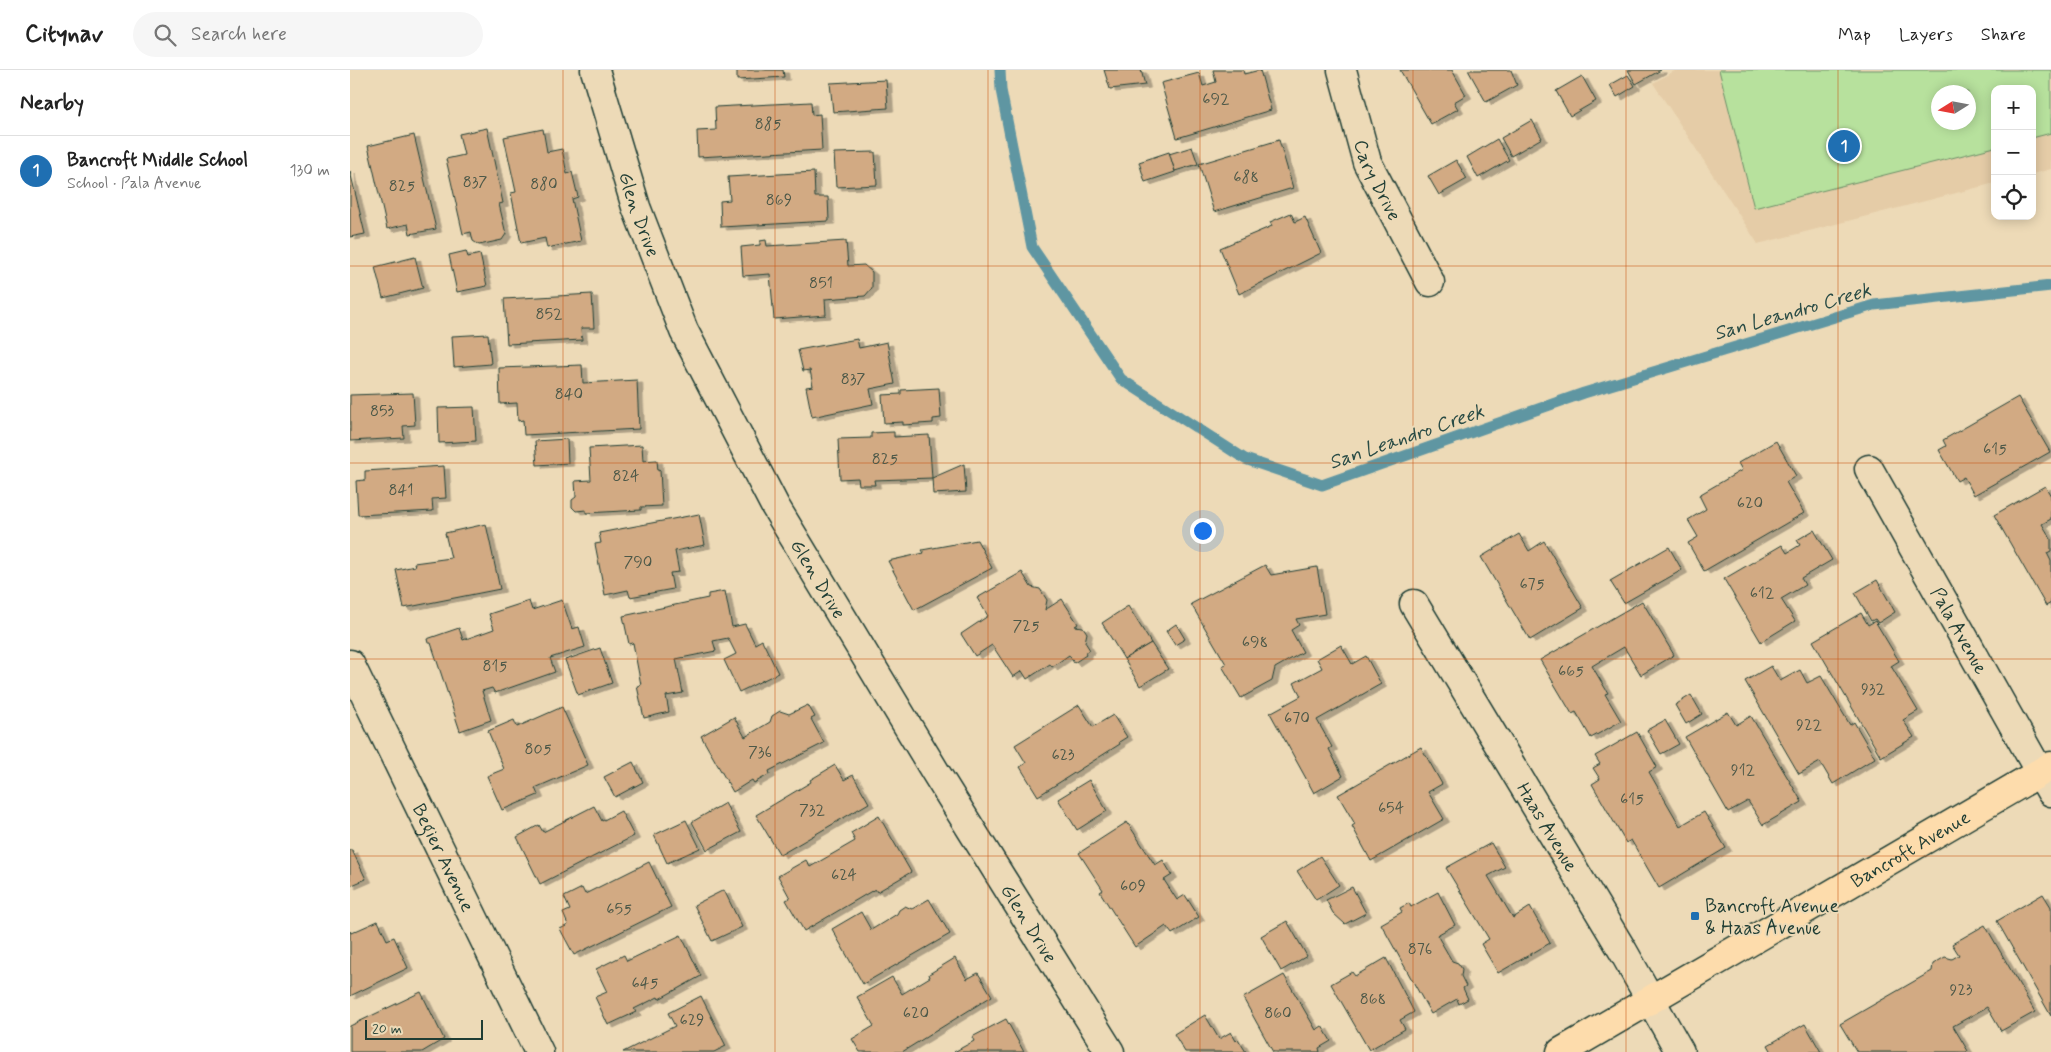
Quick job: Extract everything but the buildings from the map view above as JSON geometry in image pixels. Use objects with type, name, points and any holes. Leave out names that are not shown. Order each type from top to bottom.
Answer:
[{"type":"main road","name":"Bancroft Avenue","points":[[1561,1052],[2047,776]]},
{"type":"street","name":"Glen Drive","points":[[594,70],[636,207],[684,331],[775,506],[936,773],[1110,1052]]},
{"type":"street","name":"Cary Drive","points":[[1342,70],[1367,162],[1430,282]]},
{"type":"street","name":"Pala Avenue","points":[[1869,469],[2047,776]]},
{"type":"street","name":"Haas Avenue","points":[[1414,604],[1623,951],[1680,1052]]},
{"type":"street","name":"Begier Avenue","points":[[350,664],[539,1052]]},
{"type":"shaded area","points":[[1676,70],[2051,70],[2051,169],[2036,173],[2036,85],[1991,85],[1991,184],[1758,244],[1653,83]]},
{"type":"green space","points":[[1719,70],[2051,70],[2051,133],[2036,137],[2036,85],[1991,85],[1991,148],[1754,208]]},
{"type":"waterway","name":"San Leandro Creek","points":[[1000,70],[1001,90],[1032,247],[1121,379],[1245,459],[1322,485],[1584,393],[1874,305],[2051,286]]},
{"type":"place","name":"Bancroft Middle School","points":[[1844,146]]},
{"type":"place","name":"Bancroft Avenue & Haas Avenue","points":[[1695,916]]}]
